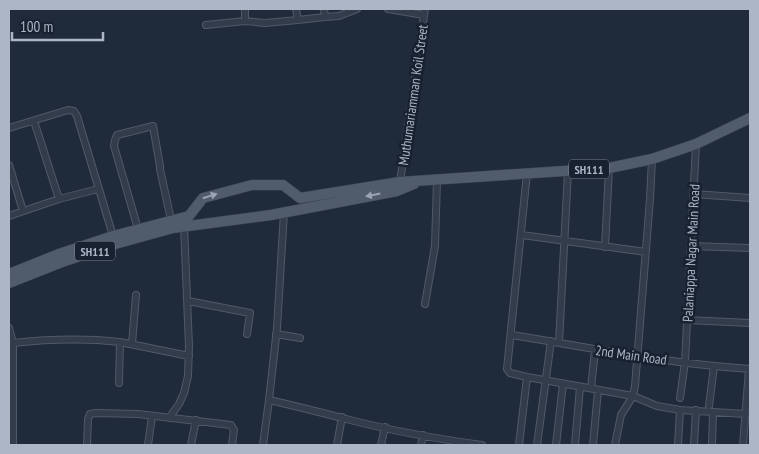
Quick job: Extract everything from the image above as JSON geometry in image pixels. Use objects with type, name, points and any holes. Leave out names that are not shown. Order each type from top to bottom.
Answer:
[{"type":"main road","name":"SH111","points":[[9,274],[59,254],[113,236],[189,216],[203,198],[252,185],[283,185],[300,198],[400,182],[609,168],[652,159],[696,144],[750,118]]},
{"type":"main road","name":"SH111","points":[[284,212],[397,191],[420,181]]},
{"type":"main road","points":[[184,226],[284,212]]},
{"type":"main road","name":"SH111","points":[[9,283],[115,244],[184,226]]},
{"type":"street","points":[[245,9],[245,21]]},
{"type":"street","points":[[296,9],[298,20]]},
{"type":"street","points":[[324,9],[324,17]]},
{"type":"street","points":[[206,25],[245,21],[265,23],[339,16],[357,9]]},
{"type":"street","points":[[388,9],[425,12]]},
{"type":"street","name":"Muthumariamman Koil Street","points":[[400,182],[425,12]]},
{"type":"street","points":[[9,128],[68,110],[74,111],[113,236]]},
{"type":"street","points":[[34,121],[60,199]]},
{"type":"street","points":[[138,229],[114,146],[118,135],[153,126],[171,220]]},
{"type":"street","name":"Palaniappa Nagar Main Road","points":[[680,398],[688,320],[696,144]]},
{"type":"street","points":[[615,445],[621,415],[633,396],[652,159]]},
{"type":"street","points":[[9,165],[23,211]]},
{"type":"street","points":[[605,247],[609,168]]},
{"type":"street","points":[[559,343],[568,171]]},
{"type":"street","points":[[527,173],[508,371],[546,381],[633,396],[654,405],[680,410],[711,409],[746,414]]},
{"type":"street","points":[[425,304],[435,246],[437,180]]},
{"type":"street","points":[[9,216],[98,189]]},
{"type":"street","points":[[694,194],[750,198]]},
{"type":"street","points":[[263,445],[276,334],[284,212]]},
{"type":"street","points":[[169,418],[184,393],[189,356],[184,226]]},
{"type":"street","points":[[522,236],[646,252]]},
{"type":"street","points":[[691,246],[750,248]]},
{"type":"street","points":[[132,344],[136,295]]},
{"type":"street","points":[[188,301],[250,314],[247,334]]},
{"type":"street","points":[[688,320],[750,323]]},
{"type":"street","points":[[9,328],[13,343],[11,413],[13,445]]},
{"type":"street","points":[[276,334],[300,338]]},
{"type":"street","name":"2nd Main Road","points":[[512,335],[595,350],[750,369]]},
{"type":"street","points":[[13,343],[55,338],[100,340],[132,344],[189,356]]},
{"type":"street","points":[[119,383],[120,342]]},
{"type":"street","points":[[537,445],[551,342]]},
{"type":"street","points":[[593,445],[595,350]]},
{"type":"street","points":[[712,445],[711,409],[714,366]]},
{"type":"street","points":[[743,445],[750,369]]},
{"type":"street","points":[[519,445],[527,377]]},
{"type":"street","points":[[556,445],[563,384]]},
{"type":"street","points":[[575,445],[580,387]]},
{"type":"street","points":[[269,400],[460,444],[482,445]]},
{"type":"street","points":[[678,445],[680,410]]},
{"type":"street","points":[[694,445],[696,410]]},
{"type":"street","points":[[87,445],[88,419],[90,414],[117,413],[196,420],[233,426],[232,445]]},
{"type":"street","points":[[148,445],[152,416]]},
{"type":"street","points":[[337,445],[342,418]]},
{"type":"street","points":[[191,445],[196,420]]},
{"type":"street","points":[[381,445],[385,427]]},
{"type":"street","points":[[421,445],[423,435]]}]
